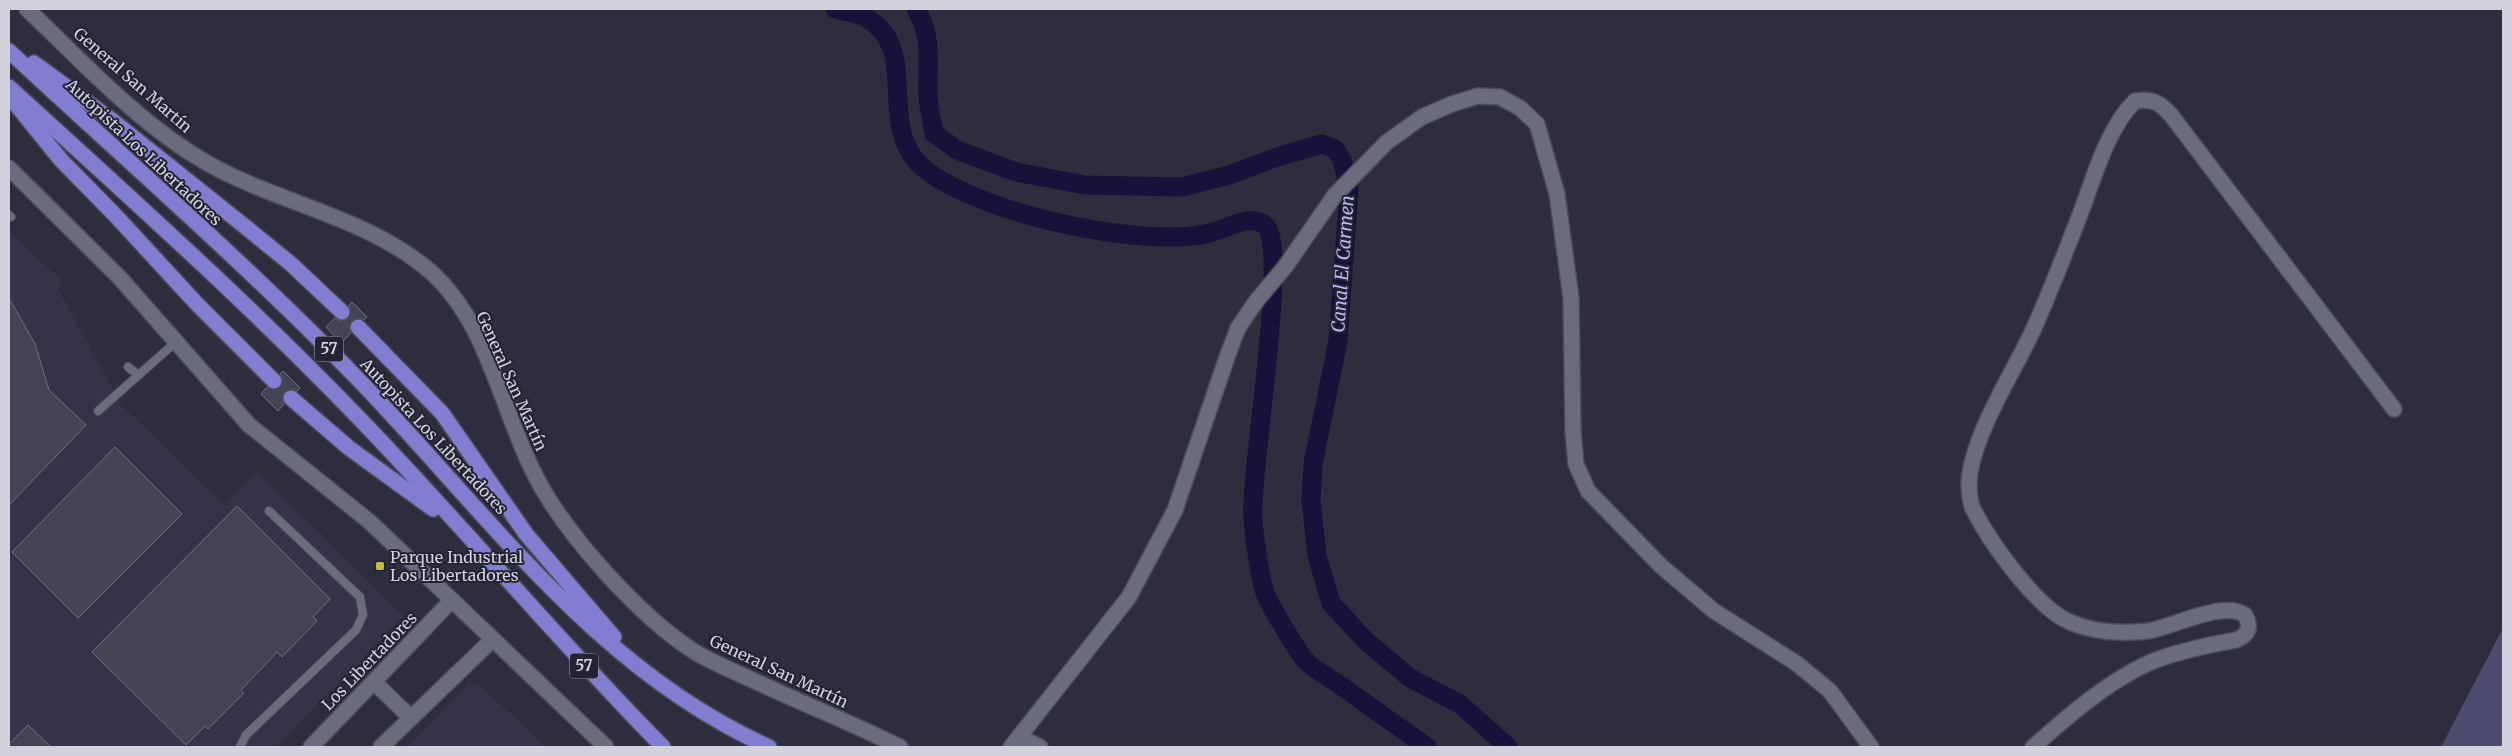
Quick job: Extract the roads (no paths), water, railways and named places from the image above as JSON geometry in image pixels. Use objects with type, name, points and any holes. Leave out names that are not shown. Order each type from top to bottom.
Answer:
[{"type":"highway","name":"Autopista Los Libertadores","points":[[9,45],[113,120],[260,239],[342,312]]},
{"type":"highway","name":"Autopista Los Libertadores","points":[[9,51],[309,329],[398,420],[567,606],[610,645],[657,682],[722,723],[769,747]]},
{"type":"highway","name":"57","points":[[9,87],[286,345],[374,434],[590,672],[663,747]]},
{"type":"highway","points":[[9,94],[61,160],[115,214],[196,303],[274,381]]},
{"type":"highway","name":"Autopista Los Libertadores","points":[[358,327],[442,413],[542,555],[602,625],[657,682]]},
{"type":"highway","name":"57","points":[[291,398],[342,443],[397,481],[468,537]]},
{"type":"street","name":"General San Martín","points":[[26,9],[137,112],[183,148],[240,180],[374,235],[406,253],[434,275],[452,297],[472,329],[527,458],[552,504],[566,525],[602,566],[664,629],[714,662],[900,747]]},
{"type":"street","points":[[1040,747],[1015,742],[1129,597],[1164,534],[1175,510],[1238,328],[1351,176],[1387,142],[1422,117],[1452,104],[1478,96],[1500,98],[1520,108],[1537,124],[1557,194],[1571,298],[1573,432],[1576,464],[1588,491],[1661,566],[1714,611],[1796,663],[1830,691],[1871,747]]},
{"type":"street","points":[[2033,747],[2071,714],[2150,663],[2177,653],[2236,640],[2245,636],[2249,629],[2246,615],[2229,610],[2211,613],[2150,630],[2117,633],[2089,630],[2063,618],[2020,581],[1972,507],[1969,483],[1974,458],[1984,430],[2034,328],[2119,120],[2135,101],[2148,99],[2160,103],[2171,116],[2394,409]]},
{"type":"street","points":[[10,174],[94,251],[177,341],[211,384],[249,425],[370,522],[606,747]]},
{"type":"street","name":"Los Libertadores","points":[[311,747],[452,600]]},
{"type":"street","points":[[381,747],[493,639]]},
{"type":"street","points":[[374,682],[410,717]]},
{"type":"lane","points":[[98,409],[177,341]]},
{"type":"lane","points":[[128,367],[137,374]]},
{"type":"lane","points":[[240,747],[246,735],[356,630],[363,615],[360,597],[269,511]]},
{"type":"waterway","points":[[835,9],[868,19],[884,34],[893,52],[897,73],[899,117],[904,139],[915,159],[934,176],[959,190],[987,202],[1050,221],[1115,233],[1183,237],[1209,233],[1244,221],[1259,222],[1265,225],[1271,241],[1273,273],[1267,363],[1253,495],[1253,519],[1261,578],[1265,593],[1289,636],[1307,662],[1427,747]]},
{"type":"waterway","name":"Canal El Carmen","points":[[916,9],[927,40],[928,99],[934,133],[957,150],[1016,172],[1085,185],[1182,187],[1229,175],[1280,156],[1322,144],[1335,149],[1342,160],[1349,190],[1338,341],[1313,464],[1311,500],[1317,556],[1331,603],[1365,640],[1410,678],[1460,704],[1508,747]]},
{"type":"tunnel","points":[[342,312],[358,327]]},
{"type":"tunnel","points":[[274,381],[291,398]]},
{"type":"place","name":"Parque Industrial Los Libertadores","points":[[380,566]]}]
